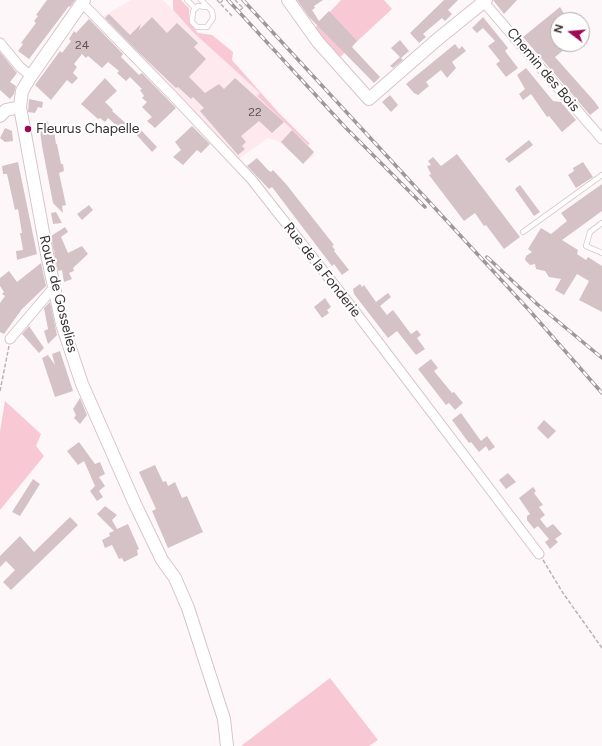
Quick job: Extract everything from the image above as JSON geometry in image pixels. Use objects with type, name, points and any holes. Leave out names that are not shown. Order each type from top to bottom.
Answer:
[{"type":"main road","points":[[288,0],[318,42],[369,99],[484,1]]},
{"type":"main road","points":[[0,116],[6,110],[20,107],[22,91],[31,76],[83,2]]},
{"type":"main road","name":"Route de Gosselies","points":[[20,107],[62,324],[82,384],[162,560],[175,578],[188,608],[224,719],[227,746]]},
{"type":"street","name":"Chemin des Bois","points":[[484,1],[602,139]]},
{"type":"street","name":"Rue de la Fonderie","points":[[83,2],[174,96],[252,180],[358,316],[539,554]]},
{"type":"street","points":[[0,43],[20,67],[31,76]]},
{"type":"street","points":[[10,339],[54,287]]},
{"type":"lane","points":[[187,0],[195,8]]},
{"type":"lane","points":[[201,0],[206,7],[212,11],[213,18],[210,25],[204,28],[197,27],[192,22],[191,14],[195,8],[202,6],[206,7]]},
{"type":"lane","points":[[523,232],[602,175]]},
{"type":"lane","points":[[602,223],[590,232],[586,246],[602,253]]},
{"type":"path","points":[[217,0],[232,16]]},
{"type":"path","points":[[220,3],[223,0]]},
{"type":"path","points":[[235,0],[244,7],[240,10]]},
{"type":"path","points":[[0,391],[10,339]]},
{"type":"path","points":[[539,554],[563,593],[602,648]]},
{"type":"shaded area","points":[[131,0],[163,0],[194,33],[260,93],[257,96],[308,145],[315,155],[304,163],[278,141],[268,138],[237,160],[100,18]]},
{"type":"shaded area","points":[[173,0],[181,0],[189,8],[189,22],[198,33],[212,35],[233,52],[232,60],[278,112],[310,144],[308,145],[257,96],[260,93],[194,33],[173,10]]},
{"type":"shaded area","points":[[341,0],[384,0],[392,9],[338,59],[313,30]]},
{"type":"shaded area","points":[[5,401],[41,434],[36,446],[44,456],[0,510],[0,431]]},
{"type":"shaded area","points":[[330,678],[378,740],[369,746],[241,746]]},
{"type":"building","points":[[47,0],[75,0],[29,59],[18,51],[23,44],[21,43],[36,23],[34,21],[38,16],[36,15]]},
{"type":"building","points":[[297,0],[323,0],[314,6],[315,8],[312,10],[319,21],[329,11],[357,41],[352,47],[380,77],[374,83],[309,17]]},
{"type":"building","points":[[444,0],[458,0],[448,10],[452,14],[445,21],[442,18],[423,34],[426,37],[419,43],[410,33]]},
{"type":"building","points":[[493,0],[517,0],[504,14]]},
{"type":"building","points":[[560,7],[563,12],[554,12]]},
{"type":"building","points":[[109,14],[130,35],[141,24],[139,30],[152,17],[167,33],[177,23],[198,43],[194,47],[206,59],[189,77],[205,93],[219,84],[224,89],[235,78],[284,122],[272,133],[259,121],[241,136],[246,142],[242,146],[245,149],[238,155],[200,111],[204,108],[193,97],[191,99],[178,87],[176,88],[135,49],[105,18]]},
{"type":"building","points":[[550,15],[550,52],[561,52],[555,57],[599,108],[590,115],[523,37]]},
{"type":"building","points":[[483,17],[508,48],[505,51],[518,68],[506,77],[496,64],[500,61],[488,46],[495,41],[483,28],[477,33],[472,28]]},
{"type":"building","points":[[89,19],[123,54],[121,57],[139,75],[142,73],[176,108],[155,128],[147,121],[152,117],[142,107],[147,102],[142,98],[144,96],[140,90],[142,89],[130,77],[126,81],[117,73],[119,71],[108,62],[102,68],[88,56],[86,58],[82,54],[74,64],[77,67],[73,73],[78,78],[72,84],[67,80],[51,100],[35,85],[60,51],[62,53],[71,41],[69,39],[74,31],[76,33]]},
{"type":"building","points":[[400,40],[409,51],[401,58],[403,60],[393,68],[390,66],[400,57],[391,48]]},
{"type":"building","points":[[455,44],[459,49],[462,46],[466,51],[452,62],[456,68],[447,78],[441,70],[426,82],[429,86],[418,95],[414,93],[406,84]]},
{"type":"building","points":[[0,52],[17,73],[10,82],[16,86],[14,94],[10,99],[0,90]]},
{"type":"building","points":[[526,68],[553,101],[561,102],[576,120],[562,132],[549,116],[547,117],[531,94],[523,100],[519,94],[525,89],[517,75]]},
{"type":"building","points":[[105,78],[117,91],[105,102],[113,110],[112,111],[129,126],[124,132],[108,118],[105,122],[100,118],[98,119],[81,104]]},
{"type":"building","points":[[390,95],[398,105],[391,112],[382,102]]},
{"type":"building","points":[[29,99],[43,102],[42,108],[38,107],[35,113],[28,112]]},
{"type":"building","points":[[48,121],[49,132],[54,131],[61,164],[63,164],[64,171],[59,173],[66,205],[62,206],[63,213],[53,203],[42,146],[39,123]]},
{"type":"building","points":[[192,126],[210,144],[201,153],[197,150],[183,165],[173,157],[181,150],[175,142]]},
{"type":"building","points":[[5,128],[12,131],[13,141],[5,142],[0,138]]},
{"type":"building","points":[[139,128],[157,147],[152,152],[134,132]]},
{"type":"building","points":[[292,130],[314,152],[303,164],[281,142]]},
{"type":"building","points":[[529,140],[533,145],[509,163],[505,159]]},
{"type":"building","points":[[457,154],[520,237],[504,249],[475,213],[464,221],[429,175],[431,174],[427,166],[431,165],[428,161],[433,157],[441,166]]},
{"type":"building","points":[[257,158],[268,170],[271,172],[273,170],[286,184],[334,245],[332,246],[335,250],[334,251],[349,270],[342,275],[334,264],[332,266],[272,187],[269,189],[247,166]]},
{"type":"building","points":[[18,162],[37,254],[17,260],[16,251],[23,250],[20,233],[22,233],[18,209],[15,210],[7,174],[3,174],[2,166]]},
{"type":"building","points":[[583,162],[593,177],[576,188],[568,175],[574,171],[573,168]]},
{"type":"building","points":[[602,184],[602,211],[562,240],[578,250],[577,254],[586,260],[588,257],[602,266],[602,312],[579,300],[589,281],[577,274],[564,295],[555,290],[561,279],[549,277],[545,271],[536,269],[535,264],[530,265],[525,260],[526,256],[532,252],[528,249],[541,228],[551,234],[567,221],[561,213]]},
{"type":"building","points":[[520,185],[540,212],[534,216],[515,189]]},
{"type":"building","points":[[89,205],[93,210],[82,220],[77,214]]},
{"type":"building","points":[[56,212],[62,223],[53,224],[51,213]]},
{"type":"building","points":[[65,227],[68,232],[61,237],[68,253],[82,246],[88,254],[73,268],[74,271],[69,273],[72,279],[64,282],[62,270],[58,271],[54,253],[56,251],[54,252],[51,236]]},
{"type":"building","points":[[41,263],[46,286],[22,309],[4,334],[0,332],[0,303],[5,296],[2,294],[4,292],[0,286],[0,278],[9,271],[17,282]]},
{"type":"building","points":[[360,284],[362,287],[364,285],[376,302],[388,293],[391,297],[380,306],[387,315],[393,310],[411,334],[417,330],[421,335],[417,338],[425,349],[416,355],[397,331],[388,338],[354,294],[353,289]]},
{"type":"building","points":[[325,298],[331,307],[327,310],[329,313],[322,318],[314,307]]},
{"type":"building","points":[[50,302],[57,335],[48,344],[44,331],[48,329],[44,308]]},
{"type":"building","points":[[29,326],[44,348],[39,353],[22,334]]},
{"type":"building","points":[[60,351],[73,391],[55,397],[42,358],[48,355],[55,365],[52,354]]},
{"type":"building","points":[[431,359],[438,368],[434,371],[452,393],[454,392],[463,403],[455,410],[449,403],[446,405],[418,369]]},
{"type":"building","points":[[80,398],[87,415],[80,424],[74,418],[76,415],[73,409]]},
{"type":"building","points":[[461,413],[481,441],[487,436],[495,447],[489,451],[486,446],[479,452],[471,442],[469,443],[452,420]]},
{"type":"building","points":[[544,420],[556,431],[548,439],[537,428]]},
{"type":"building","points":[[79,442],[95,464],[100,462],[105,474],[99,477],[105,486],[99,491],[103,497],[97,501],[90,491],[95,486],[84,461],[78,465],[67,451]]},
{"type":"building","points":[[155,465],[163,482],[166,481],[168,486],[175,482],[182,498],[187,496],[203,532],[168,548],[152,511],[156,509],[139,472]]},
{"type":"building","points":[[508,473],[516,482],[506,489],[499,480]]},
{"type":"building","points":[[33,479],[40,484],[20,516],[12,512]]},
{"type":"building","points":[[533,487],[536,491],[534,493],[543,505],[539,507],[545,515],[540,519],[547,528],[553,524],[562,534],[555,539],[558,542],[550,549],[545,542],[549,539],[538,526],[534,529],[527,520],[527,516],[530,514],[519,498]]},
{"type":"building","points":[[105,506],[117,515],[112,520],[117,529],[128,524],[139,549],[137,550],[138,555],[124,562],[122,558],[119,559],[112,545],[105,548],[102,540],[110,536],[109,533],[114,531],[97,514]]},
{"type":"building","points":[[70,517],[78,525],[11,590],[3,582],[15,570],[6,561],[0,567],[0,556],[20,536],[34,552]]},
{"type":"railway","points":[[228,0],[346,128],[425,207]]},
{"type":"railway","points":[[243,0],[529,310],[602,393]]},
{"type":"railway","points":[[487,257],[537,304],[602,358]]},
{"type":"place","name":"Fleurus Chapelle","points":[[28,129]]}]
